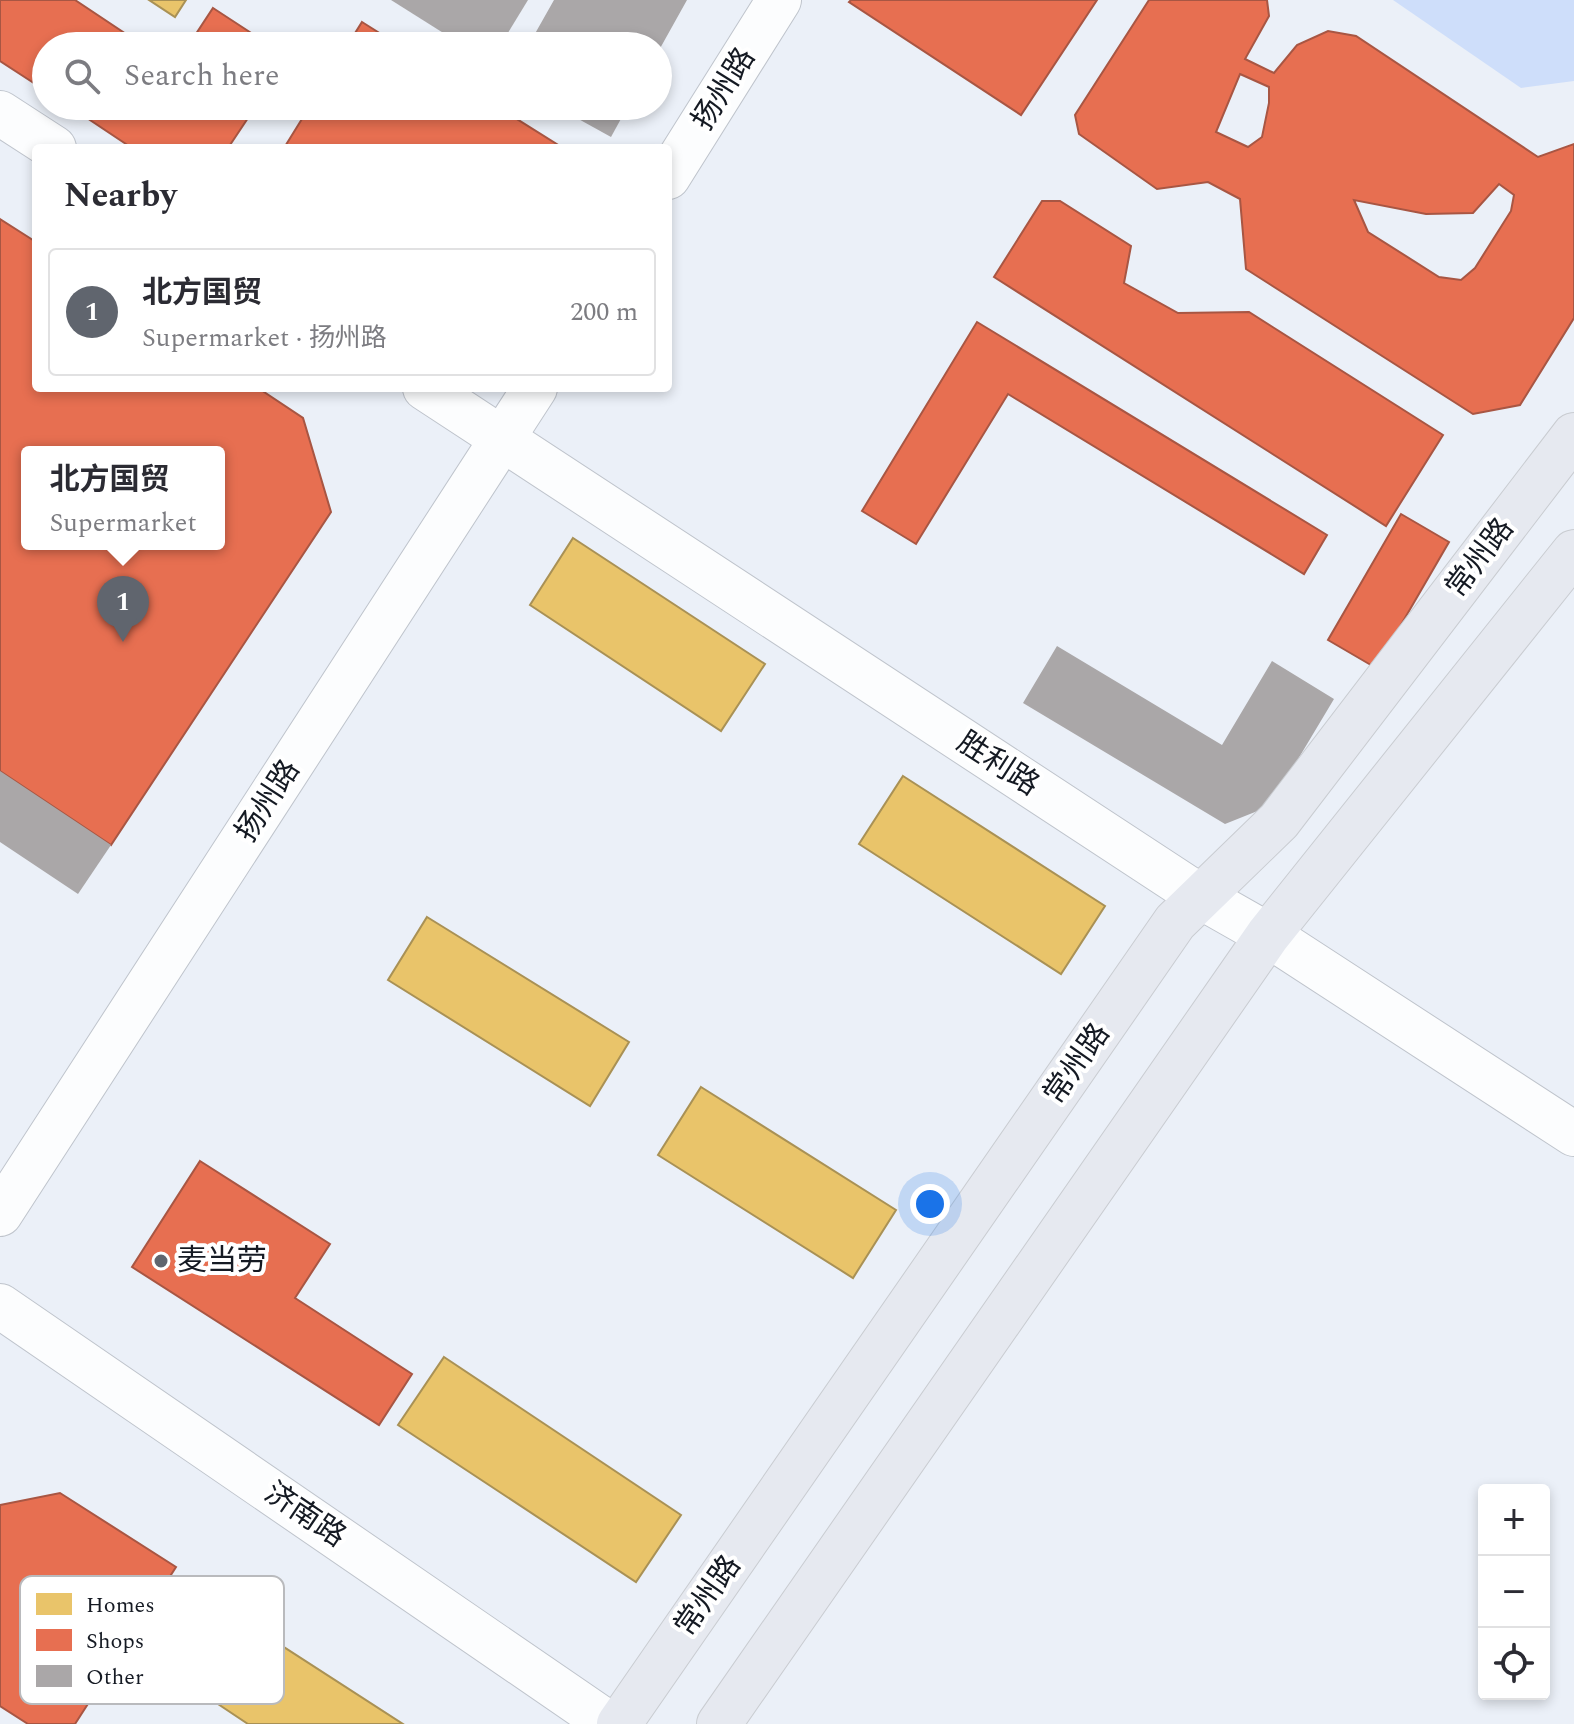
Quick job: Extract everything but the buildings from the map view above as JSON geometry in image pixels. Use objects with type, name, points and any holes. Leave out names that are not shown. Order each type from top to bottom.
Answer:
[{"type":"main road","name":"常州路","points":[[619,1724],[1175,922],[1279,821],[1574,435]]},
{"type":"main road","points":[[719,1724],[1268,935],[1574,552]]},
{"type":"street","name":"扬州路","points":[[672,171],[779,0]]},
{"type":"street","points":[[0,113],[48,144]]},
{"type":"street","name":"胜利路","points":[[431,392],[1201,897],[1268,935],[1574,1134]]},
{"type":"street","name":"扬州路","points":[[0,1214],[532,392]]},
{"type":"street","name":"济南路","points":[[0,1306],[609,1724]]},
{"type":"shaded area","points":[[1393,0],[1574,0],[1574,81],[1521,88]]},
{"type":"place","name":"北方国贸","points":[[123,642]]},
{"type":"place","name":"麦当劳","points":[[161,1261]]}]
